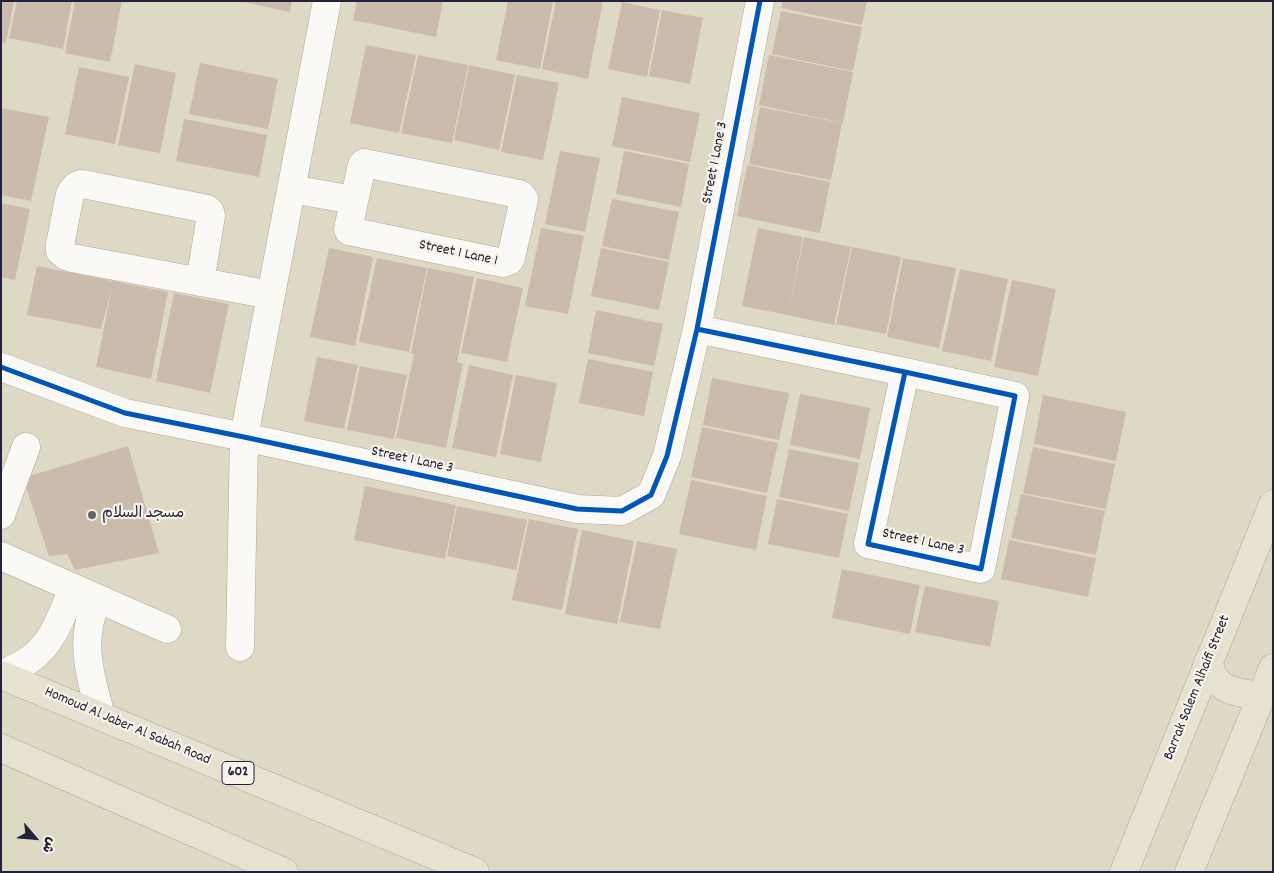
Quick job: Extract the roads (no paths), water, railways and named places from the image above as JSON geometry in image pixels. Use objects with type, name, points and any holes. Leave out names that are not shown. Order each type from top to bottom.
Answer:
[{"type":"main road","name":"Barrak Salem Alhaifi Street","points":[[1124,872],[1273,504]]},
{"type":"main road","points":[[1208,662],[1214,677],[1220,685],[1235,691],[1261,696]]},
{"type":"main road","points":[[1189,872],[1273,668]]},
{"type":"main road","name":"Homoud Al Jaber Al Sabah Road","points":[[1,675],[475,872]]},
{"type":"main road","points":[[1,748],[284,872]]},
{"type":"street","points":[[240,647],[244,437],[327,1]]},
{"type":"street","name":"Street 1 Lane 3","points":[[1,367],[125,414],[244,437],[577,509],[622,511],[651,495],[668,456],[697,329],[760,1]]},
{"type":"street","name":"Street 1 Lane 1","points":[[364,162],[516,192],[524,199],[511,258],[503,263],[350,231],[348,229],[354,200],[364,162]]},
{"type":"street","points":[[200,282],[211,216],[207,209],[83,184],[74,186],[70,194],[60,245],[60,250],[66,256],[200,282],[271,295]]},
{"type":"street","points":[[291,189],[354,200]]},
{"type":"street","name":"Street 1 Lane 3","points":[[697,329],[906,372],[1015,396],[981,569],[868,544],[906,372]]},
{"type":"street","points":[[1,515],[26,447]]},
{"type":"street","points":[[1,556],[167,629]]},
{"type":"street","points":[[1,675],[30,660],[48,643],[73,588]]},
{"type":"street","points":[[98,599],[90,620],[87,634],[87,649],[91,680],[101,716]]},
{"type":"place","name":"مسجد السلام","points":[[92,515]]}]
